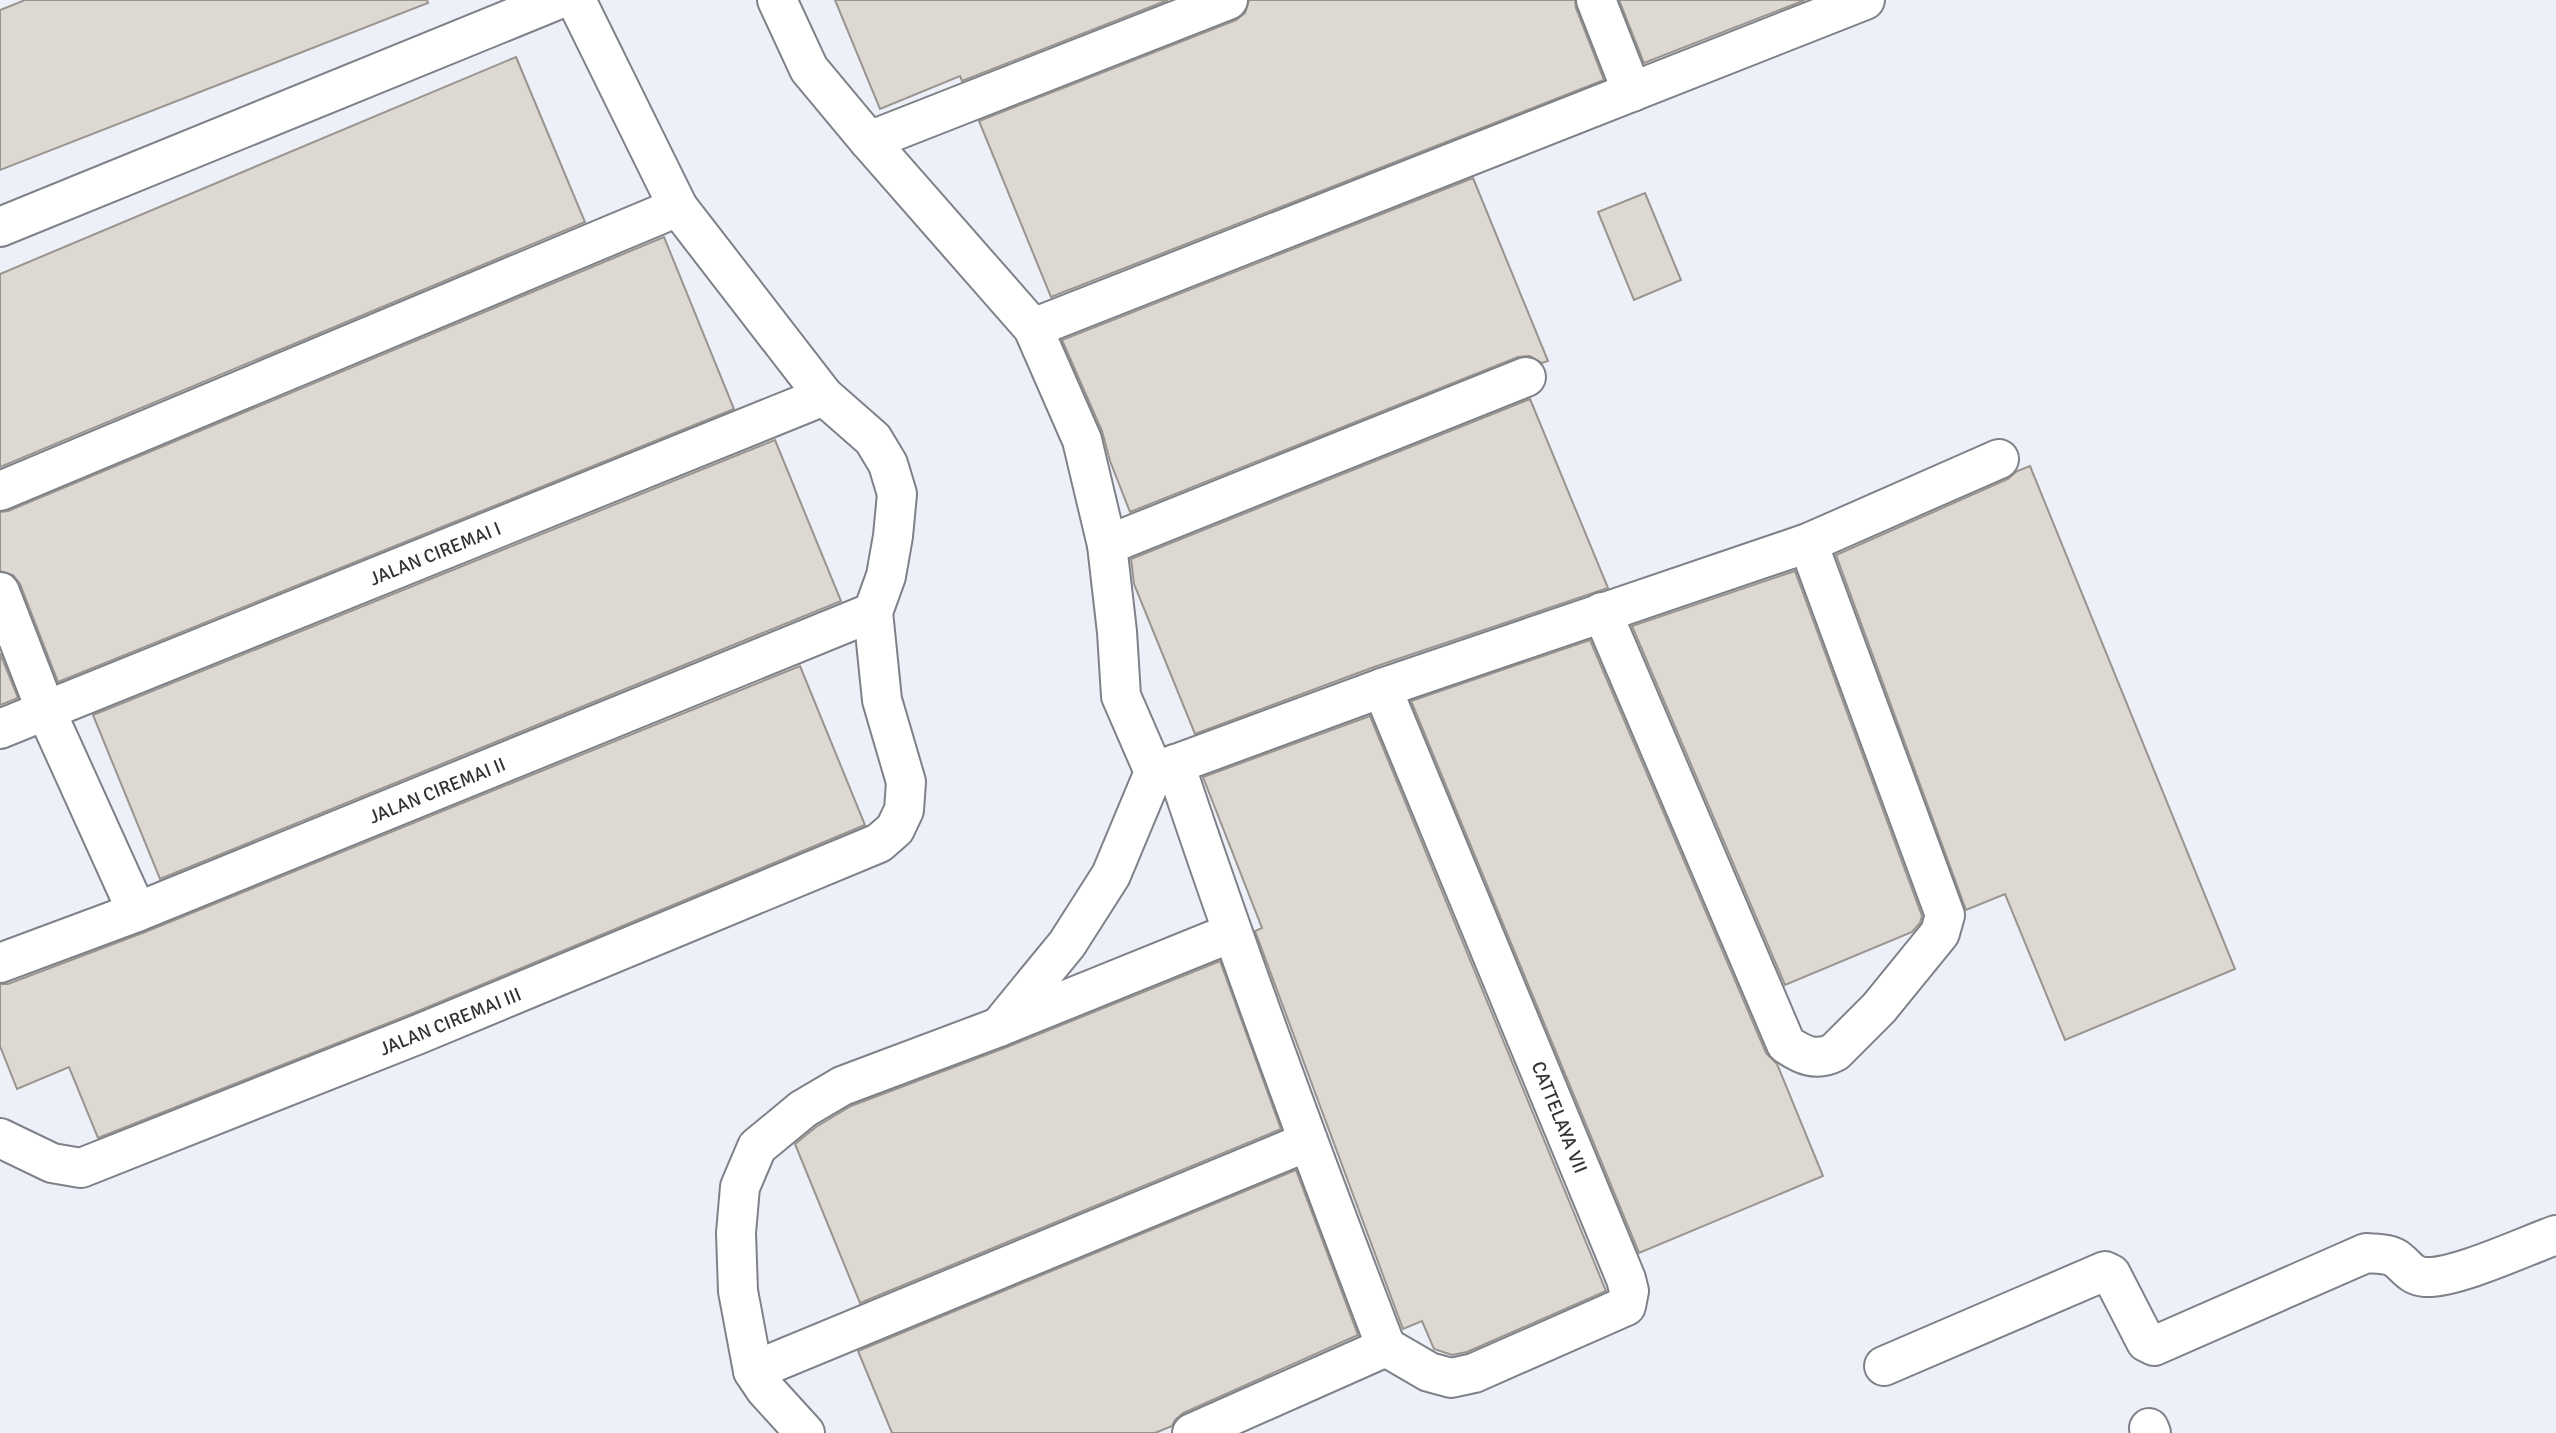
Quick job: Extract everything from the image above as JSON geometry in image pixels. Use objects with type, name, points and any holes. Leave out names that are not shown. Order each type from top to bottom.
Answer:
[{"type":"street","points":[[0,227],[557,0]]},
{"type":"street","points":[[576,0],[678,207],[824,396],[873,439],[888,464],[897,494],[886,576],[873,612]]},
{"type":"street","points":[[777,0],[810,69],[869,141],[1033,328],[1082,440],[1107,545],[1121,696],[1164,768],[1231,933],[1386,1348],[1192,1433]]},
{"type":"street","points":[[869,141],[1227,0]]},
{"type":"street","points":[[1596,0],[1632,92]]},
{"type":"street","points":[[1033,328],[1865,0]]},
{"type":"street","points":[[0,491],[678,207]]},
{"type":"street","points":[[1107,545],[1527,377]]},
{"type":"street","name":"JALAN CIREMAI I","points":[[0,729],[824,396]]},
{"type":"street","points":[[999,1027],[1067,944],[1111,875],[1164,768],[1382,688],[1808,543],[1999,459]]},
{"type":"street","points":[[1602,612],[1786,1044],[1802,1055],[1813,1058],[1828,1056],[1879,1008],[1940,933],[1945,915],[1808,543]]},
{"type":"street","points":[[0,592],[46,710],[137,912]]},
{"type":"street","name":"JALAN CIREMAI III","points":[[0,1138],[52,1163],[81,1168],[419,1034],[879,843],[895,829],[904,810],[906,782],[881,700],[873,612]]},
{"type":"street","name":"JALAN CIREMAI II","points":[[0,963],[137,912],[873,612]]},
{"type":"street","name":"CATTELAYA VII","points":[[1382,688],[1616,1253],[1629,1291],[1626,1306],[1474,1373],[1451,1378],[1429,1372],[1386,1348]]},
{"type":"street","points":[[805,1433],[765,1389],[753,1371],[738,1291],[736,1233],[740,1187],[757,1147],[803,1108],[842,1086],[999,1027],[1231,933]]},
{"type":"street","points":[[753,1371],[1307,1142]]},
{"type":"street","points":[[1885,1366],[2105,1271],[2111,1274],[2146,1342],[2154,1346],[2366,1253],[2389,1255],[2423,1277],[2445,1276],[2556,1235]]},
{"type":"building","points":[[25,0],[427,0],[428,3],[0,170],[0,10]]},
{"type":"building","points":[[835,0],[1168,0],[962,81],[960,76],[880,109]]},
{"type":"building","points":[[1249,0],[1575,0],[1604,80],[1051,297],[979,121],[1236,20],[1245,13]]},
{"type":"building","points":[[1619,0],[1805,0],[1644,63]]},
{"type":"building","points":[[516,57],[585,222],[0,467],[0,274]]},
{"type":"building","points":[[1473,178],[1548,361],[1542,363],[1530,356],[1518,357],[1130,512],[1110,461],[1102,431],[1062,340]]},
{"type":"building","points":[[1645,193],[1681,280],[1634,300],[1598,212]]},
{"type":"building","points":[[664,237],[734,409],[58,682],[20,584],[13,575],[0,571],[0,512],[8,511]]},
{"type":"building","points":[[1530,399],[1608,588],[1374,667],[1195,734],[1134,584],[1131,559]]},
{"type":"building","points":[[775,440],[841,601],[160,879],[93,715]]},
{"type":"building","points":[[2030,466],[2235,969],[2065,1040],[2005,894],[1966,910],[1836,555],[2008,479],[2017,471]]},
{"type":"building","points":[[1795,571],[1922,916],[1912,932],[1785,985],[1632,626]]},
{"type":"building","points":[[1590,640],[1766,1053],[1777,1064],[1823,1176],[1639,1253],[1411,701]]},
{"type":"building","points":[[0,653],[18,698],[0,705]]},
{"type":"building","points":[[800,666],[865,825],[411,1014],[98,1138],[69,1067],[17,1089],[0,1046],[0,984],[8,984],[145,932]]},
{"type":"building","points":[[1370,716],[1606,1291],[1467,1352],[1452,1355],[1434,1349],[1422,1321],[1403,1329],[1255,931],[1262,928],[1203,777]]},
{"type":"building","points":[[1220,961],[1281,1129],[860,1303],[795,1144],[816,1127],[851,1106],[1007,1047]]},
{"type":"building","points":[[1296,1170],[1358,1335],[1183,1413],[1172,1426],[1155,1433],[892,1433],[858,1351]]}]
